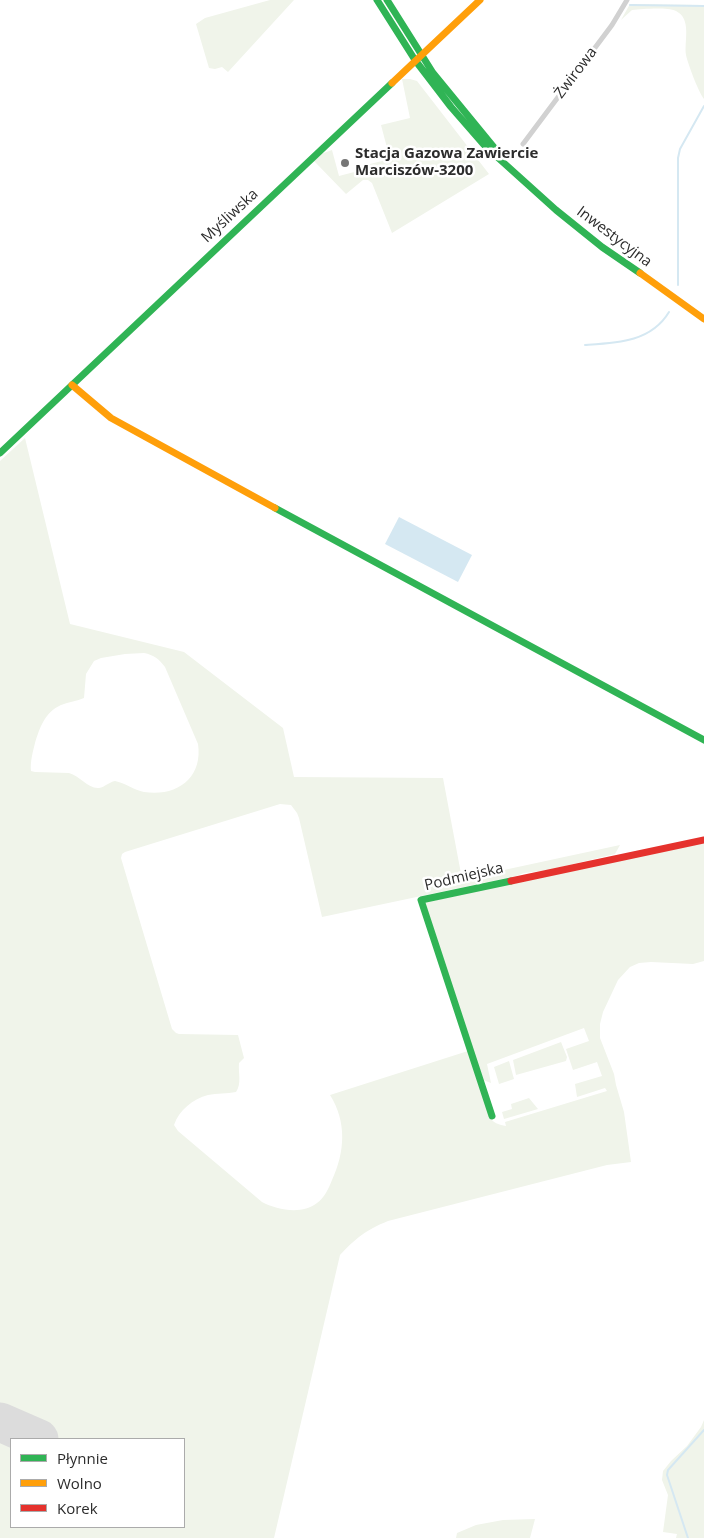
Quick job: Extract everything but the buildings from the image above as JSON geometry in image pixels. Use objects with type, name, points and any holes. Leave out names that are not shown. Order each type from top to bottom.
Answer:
[{"type":"street","name":"Inwestycyjna","points":[[377,0],[451,107],[479,140],[556,210],[602,248],[704,319]]},
{"type":"street","name":"Inwestycyjna","points":[[387,0],[418,58]]},
{"type":"street","name":"Myśliwska","points":[[0,453],[480,0]]},
{"type":"street","name":"Żwirowa","points":[[523,144],[612,24],[627,0]]},
{"type":"street","points":[[72,384],[111,418],[138,434],[704,740]]},
{"type":"street","name":"Podmiejska","points":[[492,1116],[421,900],[704,840]]},
{"type":"shaded area","points":[[270,0],[294,0],[228,72],[222,67],[209,68],[196,24],[205,18]]},
{"type":"shaded area","points":[[630,4],[704,5],[704,99],[687,59],[686,25],[681,15],[676,11],[667,9],[632,10],[621,20]]},
{"type":"shaded area","points":[[402,79],[417,81],[489,174],[392,233],[372,183],[368,180],[363,180],[346,194],[314,161],[321,154],[332,150],[339,176],[358,171],[358,167],[390,159],[381,125],[410,118]]},
{"type":"shaded area","points":[[25,438],[70,624],[184,652],[283,728],[294,777],[443,778],[462,879],[620,845],[615,854],[548,870],[524,873],[322,917],[299,818],[291,805],[280,804],[122,854],[121,858],[172,1029],[179,1034],[238,1035],[244,1058],[239,1063],[239,1082],[236,1092],[208,1095],[197,1099],[183,1110],[174,1125],[178,1131],[262,1202],[282,1209],[297,1210],[311,1207],[326,1193],[340,1159],[342,1148],[342,1126],[336,1105],[330,1095],[468,1051],[490,1118],[501,1125],[506,1126],[505,1122],[607,1091],[605,1088],[577,1097],[575,1084],[602,1076],[597,1062],[573,1070],[566,1049],[589,1041],[584,1028],[487,1064],[491,1083],[483,1080],[425,903],[430,900],[704,843],[704,961],[693,964],[651,962],[639,963],[630,967],[618,980],[603,1012],[600,1024],[600,1038],[614,1074],[624,1112],[631,1162],[607,1165],[388,1221],[362,1235],[340,1255],[274,1538],[0,1538],[0,1432],[15,1438],[10,1438],[10,1528],[185,1528],[185,1438],[52,1438],[53,1436],[0,1413],[0,461]],"holes":[[[144,653],[156,658],[165,667],[198,744],[196,767],[185,783],[177,788],[156,793],[137,790],[115,781],[95,788],[69,773],[31,771],[31,760],[35,743],[44,721],[55,708],[84,698],[86,674],[94,661],[125,654]]]},
{"type":"shaded area","points":[[561,1042],[567,1057],[566,1061],[516,1075],[513,1060]]},
{"type":"shaded area","points":[[509,1061],[514,1079],[499,1084],[494,1067]]},
{"type":"shaded area","points":[[529,1098],[538,1109],[504,1119],[502,1112],[512,1109],[511,1104]]},
{"type":"shaded area","points":[[704,1420],[704,1538],[676,1538],[677,1534],[663,1532],[668,1495],[662,1480],[663,1471],[687,1446]]},
{"type":"shaded area","points":[[535,1519],[530,1538],[456,1538],[457,1533],[476,1525],[503,1520]]},
{"type":"water","points":[[399,517],[472,555],[458,582],[385,544]]},
{"type":"waterway","points":[[630,5],[704,6]]},
{"type":"waterway","points":[[678,285],[678,158],[680,149],[704,106]]},
{"type":"waterway","points":[[585,345],[621,342],[643,335],[653,330],[669,312]]},
{"type":"waterway","points":[[688,1538],[667,1475],[668,1470],[704,1430]]},
{"type":"runway","points":[[0,1422],[37,1438]]},
{"type":"traffic: fast","points":[[377,0],[415,60],[451,107],[485,146],[556,210],[602,247],[640,273]]},
{"type":"traffic: fast","points":[[387,0],[433,73],[501,156]]},
{"type":"traffic: fast","points":[[0,453],[392,83]]},
{"type":"traffic: fast","points":[[275,508],[704,740]]},
{"type":"traffic: fast","points":[[492,1116],[421,900],[511,881]]},
{"type":"traffic: slow","points":[[392,83],[480,0]]},
{"type":"traffic: slow","points":[[640,273],[704,319]]},
{"type":"traffic: slow","points":[[72,385],[111,418],[275,508]]},
{"type":"traffic: jam","points":[[511,881],[704,840]]},
{"type":"place","name":"Stacja Gazowa Zawiercie Marciszów-3200","points":[[345,163]]}]
